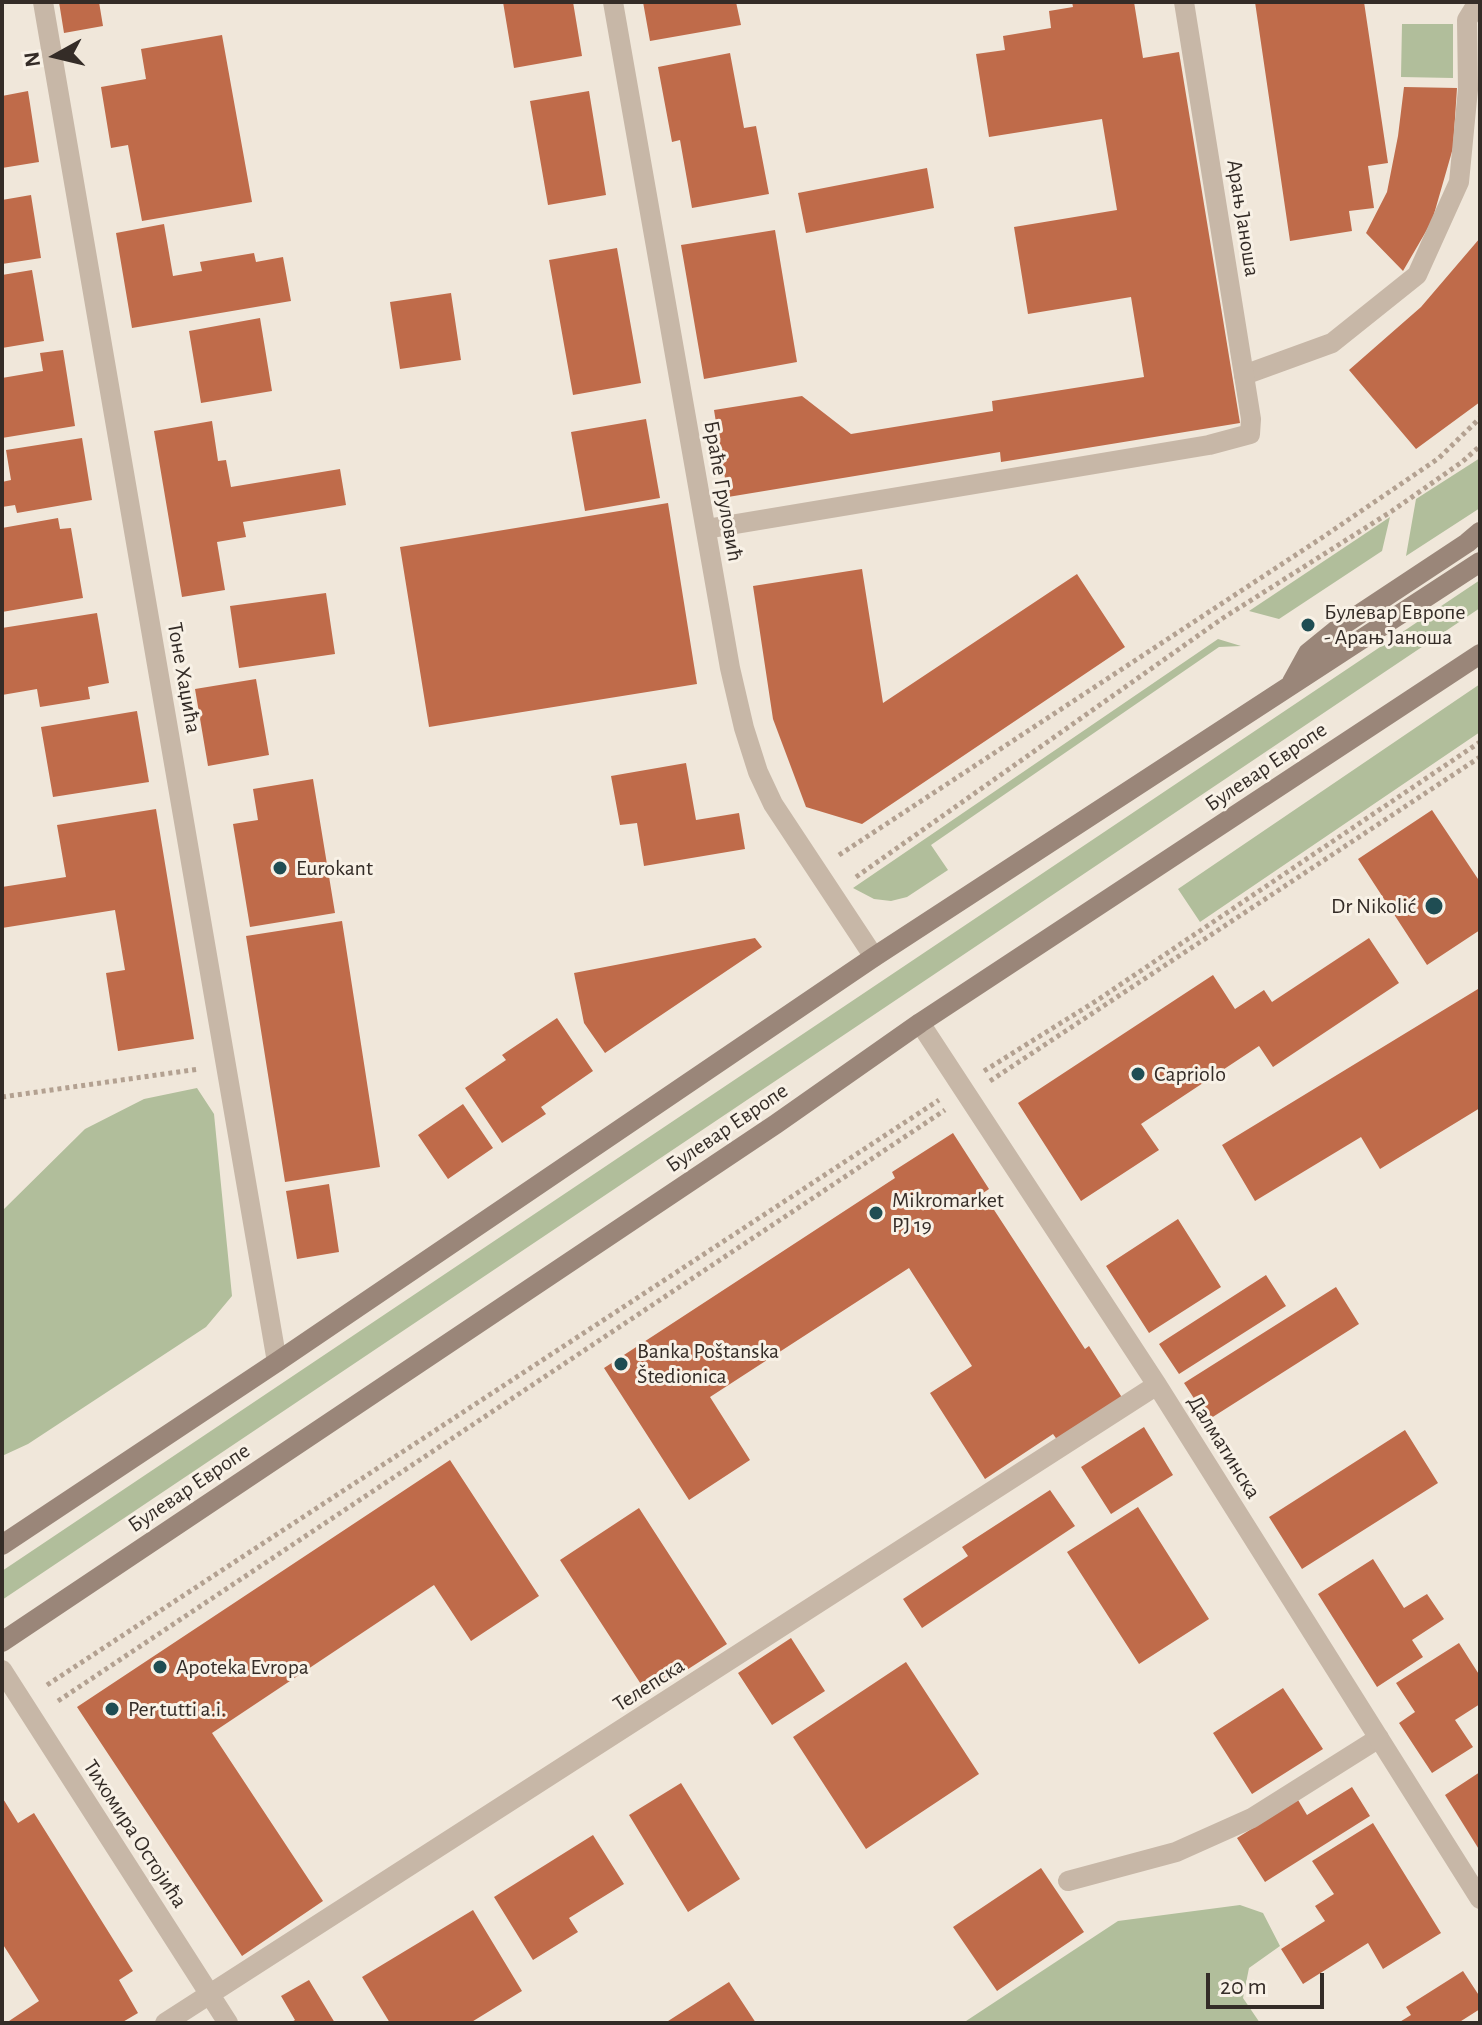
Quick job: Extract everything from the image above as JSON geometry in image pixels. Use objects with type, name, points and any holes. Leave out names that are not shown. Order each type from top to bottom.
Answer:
[{"type":"main road","points":[[1291,685],[1308,653],[1340,627],[1480,532]]},
{"type":"main road","points":[[2,1545],[874,957],[1480,562]]},
{"type":"main road","name":"Булевар Европе","points":[[2,1642],[776,1124],[920,1023],[1480,654]]},
{"type":"street","name":"Тоне Хаџића","points":[[43,2],[277,1362]]},
{"type":"street","name":"Браће Груловић","points":[[613,2],[730,668],[744,728],[758,772],[773,804],[874,957]]},
{"type":"street","name":"Арањ Јаноша","points":[[706,529],[1243,438],[1250,434],[1244,375],[1184,2]]},
{"type":"street","points":[[1244,375],[1332,343],[1417,275],[1459,182],[1468,89],[1467,20],[1478,2]]},
{"type":"street","name":"Далматинска","points":[[920,1023],[1157,1385],[1480,1899]]},
{"type":"street","name":"Телепска","points":[[165,2023],[1157,1385]]},
{"type":"street","name":"Тихомира Остојића","points":[[2,1670],[228,2023]]},
{"type":"street","points":[[1068,1881],[1176,1852],[1252,1818],[1379,1738]]},
{"type":"path","points":[[815,870],[1332,531],[1439,458],[1480,418]]},
{"type":"path","points":[[831,894],[1223,618],[1392,511],[1480,446]]},
{"type":"path","points":[[27,1710],[964,1090],[1480,742]]},
{"type":"path","points":[[27,1710],[964,1090],[1480,757]]},
{"type":"path","points":[[2,1097],[226,1064]]},
{"type":"green space","points":[[1402,24],[1453,24],[1453,78],[1401,77]]},
{"type":"green space","points":[[1480,458],[1480,508],[1406,556],[1416,499]]},
{"type":"green space","points":[[1390,517],[1382,551],[1279,619],[1249,611]]},
{"type":"green space","points":[[1480,580],[1480,608],[2,1600],[2,1571]]},
{"type":"green space","points":[[1218,639],[1241,646],[1219,647],[931,845],[948,870],[907,897],[891,901],[874,899],[853,888]]},
{"type":"green space","points":[[1480,684],[1480,732],[1200,922],[1178,889]]},
{"type":"green space","points":[[197,1088],[214,1114],[232,1296],[206,1327],[28,1444],[2,1456],[2,1211],[85,1129],[144,1099]]},
{"type":"green space","points":[[1240,1905],[1263,1913],[1280,1946],[1249,1968],[1243,1998],[1260,2023],[963,2023],[1118,1921]]},
{"type":"building","points":[[59,2],[99,2],[103,26],[64,33]]},
{"type":"building","points":[[503,2],[573,2],[582,56],[514,68]]},
{"type":"building","points":[[643,2],[736,2],[741,25],[650,41]]},
{"type":"building","points":[[1072,2],[1134,2],[1143,58],[1179,52],[1240,423],[1001,462],[1000,452],[728,497],[714,410],[802,396],[851,434],[993,411],[992,401],[1144,377],[1131,297],[1028,314],[1014,227],[1117,210],[1102,119],[989,137],[976,54],[1005,50],[1003,36],[1051,28],[1049,11],[1073,7]]},
{"type":"building","points":[[1255,2],[1364,2],[1388,163],[1368,166],[1374,208],[1349,211],[1352,231],[1290,241]]},
{"type":"building","points":[[222,35],[252,202],[142,221],[128,145],[111,148],[101,87],[146,79],[141,49]]},
{"type":"building","points":[[730,53],[744,128],[756,126],[769,194],[692,208],[680,140],[672,142],[658,67]]},
{"type":"building","points":[[1404,87],[1457,88],[1453,148],[1432,221],[1403,271],[1366,233],[1387,192]]},
{"type":"building","points":[[28,91],[39,162],[2,168],[2,96]]},
{"type":"building","points":[[589,91],[606,195],[548,205],[530,101]]},
{"type":"building","points":[[927,168],[934,208],[806,233],[798,193]]},
{"type":"building","points":[[31,195],[41,258],[2,264],[2,200]]},
{"type":"building","points":[[164,224],[173,276],[202,271],[200,262],[254,253],[256,262],[283,257],[291,301],[132,328],[116,233]]},
{"type":"building","points":[[775,230],[797,362],[704,379],[681,245]]},
{"type":"building","points":[[1480,238],[1480,402],[1416,449],[1349,370],[1421,307]]},
{"type":"building","points":[[617,248],[641,383],[573,395],[549,260]]},
{"type":"building","points":[[32,270],[44,341],[2,348],[2,275]]},
{"type":"building","points":[[451,293],[461,360],[400,369],[390,302]]},
{"type":"building","points":[[260,318],[272,391],[201,403],[189,331]]},
{"type":"building","points":[[63,350],[75,426],[2,438],[2,378],[43,371],[40,353]]},
{"type":"building","points":[[646,419],[660,498],[585,511],[571,432]]},
{"type":"building","points":[[212,421],[218,461],[226,460],[231,487],[340,469],[346,505],[243,522],[246,537],[217,542],[225,590],[182,597],[154,431]]},
{"type":"building","points":[[82,438],[92,500],[17,513],[15,505],[2,507],[2,482],[11,480],[6,450]]},
{"type":"building","points":[[668,503],[697,684],[429,727],[400,547]]},
{"type":"building","points":[[58,518],[60,529],[71,528],[83,598],[2,612],[2,528]]},
{"type":"building","points":[[862,569],[883,703],[1077,574],[1125,647],[862,824],[806,807],[773,719],[753,586]]},
{"type":"building","points":[[326,593],[335,654],[239,668],[230,606]]},
{"type":"building","points":[[97,613],[109,683],[88,687],[90,699],[40,707],[37,689],[2,695],[2,628]]},
{"type":"building","points":[[256,679],[269,755],[208,766],[195,689]]},
{"type":"building","points":[[137,711],[149,782],[53,797],[41,727]]},
{"type":"building","points":[[686,763],[696,820],[739,813],[745,849],[644,866],[637,823],[620,825],[611,776]]},
{"type":"building","points":[[313,779],[335,913],[250,927],[233,824],[258,820],[253,789]]},
{"type":"building","points":[[156,809],[194,1039],[118,1051],[106,973],[125,970],[115,910],[2,928],[2,887],[66,877],[57,825]]},
{"type":"building","name":"Dr Nikolić","points":[[1432,810],[1480,882],[1480,930],[1427,965],[1358,859]]},
{"type":"building","points":[[342,921],[380,1167],[285,1182],[246,936]]},
{"type":"building","points":[[755,938],[762,947],[605,1053],[584,1023],[574,973]]},
{"type":"building","name":"Capriolo","points":[[1369,938],[1399,983],[1273,1067],[1259,1046],[1141,1124],[1159,1150],[1081,1201],[1018,1103],[1213,975],[1235,1009],[1264,990],[1272,1002]]},
{"type":"building","points":[[1478,989],[1480,1108],[1380,1169],[1361,1137],[1255,1201],[1222,1145]]},
{"type":"building","points":[[557,1018],[593,1071],[541,1107],[546,1114],[502,1143],[465,1088],[506,1060],[502,1055]]},
{"type":"building","points":[[463,1104],[493,1148],[448,1179],[418,1135]]},
{"type":"building","points":[[953,1133],[989,1189],[983,1193],[1085,1349],[1089,1346],[1123,1399],[1058,1441],[1053,1434],[985,1479],[930,1393],[972,1366],[909,1268],[710,1397],[750,1460],[689,1500],[604,1368],[895,1178],[892,1172]]},
{"type":"building","points":[[329,1184],[339,1252],[297,1259],[286,1191]]},
{"type":"building","points":[[1178,1219],[1221,1287],[1149,1333],[1106,1266]]},
{"type":"building","points":[[1266,1275],[1286,1306],[1179,1374],[1159,1344]]},
{"type":"building","points":[[1336,1287],[1359,1324],[1208,1420],[1184,1383]]},
{"type":"building","points":[[1144,1427],[1173,1475],[1111,1514],[1081,1467]]},
{"type":"building","points":[[1405,1430],[1438,1483],[1302,1569],[1269,1517]]},
{"type":"building","points":[[450,1460],[539,1596],[471,1641],[434,1585],[212,1733],[323,1901],[242,1956],[77,1707]]},
{"type":"building","points":[[1050,1490],[1075,1526],[922,1628],[903,1599],[968,1556],[962,1547]]},
{"type":"building","points":[[1138,1507],[1209,1619],[1139,1664],[1067,1552]]},
{"type":"building","points":[[639,1508],[727,1644],[648,1695],[560,1560]]},
{"type":"building","points":[[1373,1559],[1404,1608],[1427,1594],[1444,1619],[1412,1640],[1423,1657],[1377,1687],[1318,1594]]},
{"type":"building","points":[[791,1638],[825,1691],[772,1725],[738,1673]]},
{"type":"building","points":[[1459,1643],[1480,1676],[1480,1704],[1455,1720],[1473,1747],[1432,1773],[1399,1723],[1415,1712],[1396,1683]]},
{"type":"building","points":[[906,1662],[979,1774],[866,1849],[793,1737]]},
{"type":"building","points":[[1283,1688],[1323,1749],[1252,1794],[1213,1733]]},
{"type":"building","points":[[1480,1772],[1480,1851],[1445,1795]]},
{"type":"building","points":[[681,1783],[740,1879],[688,1912],[629,1815]]},
{"type":"building","points":[[1352,1787],[1370,1816],[1265,1882],[1237,1838],[1298,1800],[1307,1815]]},
{"type":"building","points":[[2,1797],[18,1823],[34,1813],[133,1971],[119,1980],[138,2013],[121,2023],[6,2023],[39,2001],[2,1943]]},
{"type":"building","points":[[1373,1823],[1441,1933],[1383,1969],[1368,1943],[1303,1984],[1281,1949],[1325,1921],[1315,1906],[1334,1894],[1312,1861]]},
{"type":"building","points":[[593,1835],[624,1884],[569,1918],[578,1932],[533,1960],[494,1897]]},
{"type":"building","points":[[1041,1868],[1084,1932],[997,1991],[953,1927]]},
{"type":"building","points":[[473,1910],[522,1991],[470,2023],[390,2023],[362,1977]]},
{"type":"building","points":[[1463,1971],[1480,1997],[1480,2009],[1458,2023],[1398,2023],[1411,2015],[1406,2007]]},
{"type":"building","points":[[309,1980],[335,2023],[290,2023],[295,2020],[281,1996]]},
{"type":"building","points":[[729,1982],[756,2023],[665,2023]]},
{"type":"place","name":"Булевар Европе - Арањ Јаноша","points":[[1308,625]]},
{"type":"place","name":"Eurokant","points":[[280,868]]},
{"type":"place","name":"Dr Nikolić","points":[[1434,906]]},
{"type":"place","name":"Capriolo","points":[[1138,1074]]},
{"type":"place","name":"Mikromarket PJ 19","points":[[876,1213]]},
{"type":"place","name":"Banka Poštanska Štedionica","points":[[621,1364]]},
{"type":"place","name":"Apoteka Evropa","points":[[160,1667]]},
{"type":"place","name":"Per tutti a.i.","points":[[112,1709]]}]
